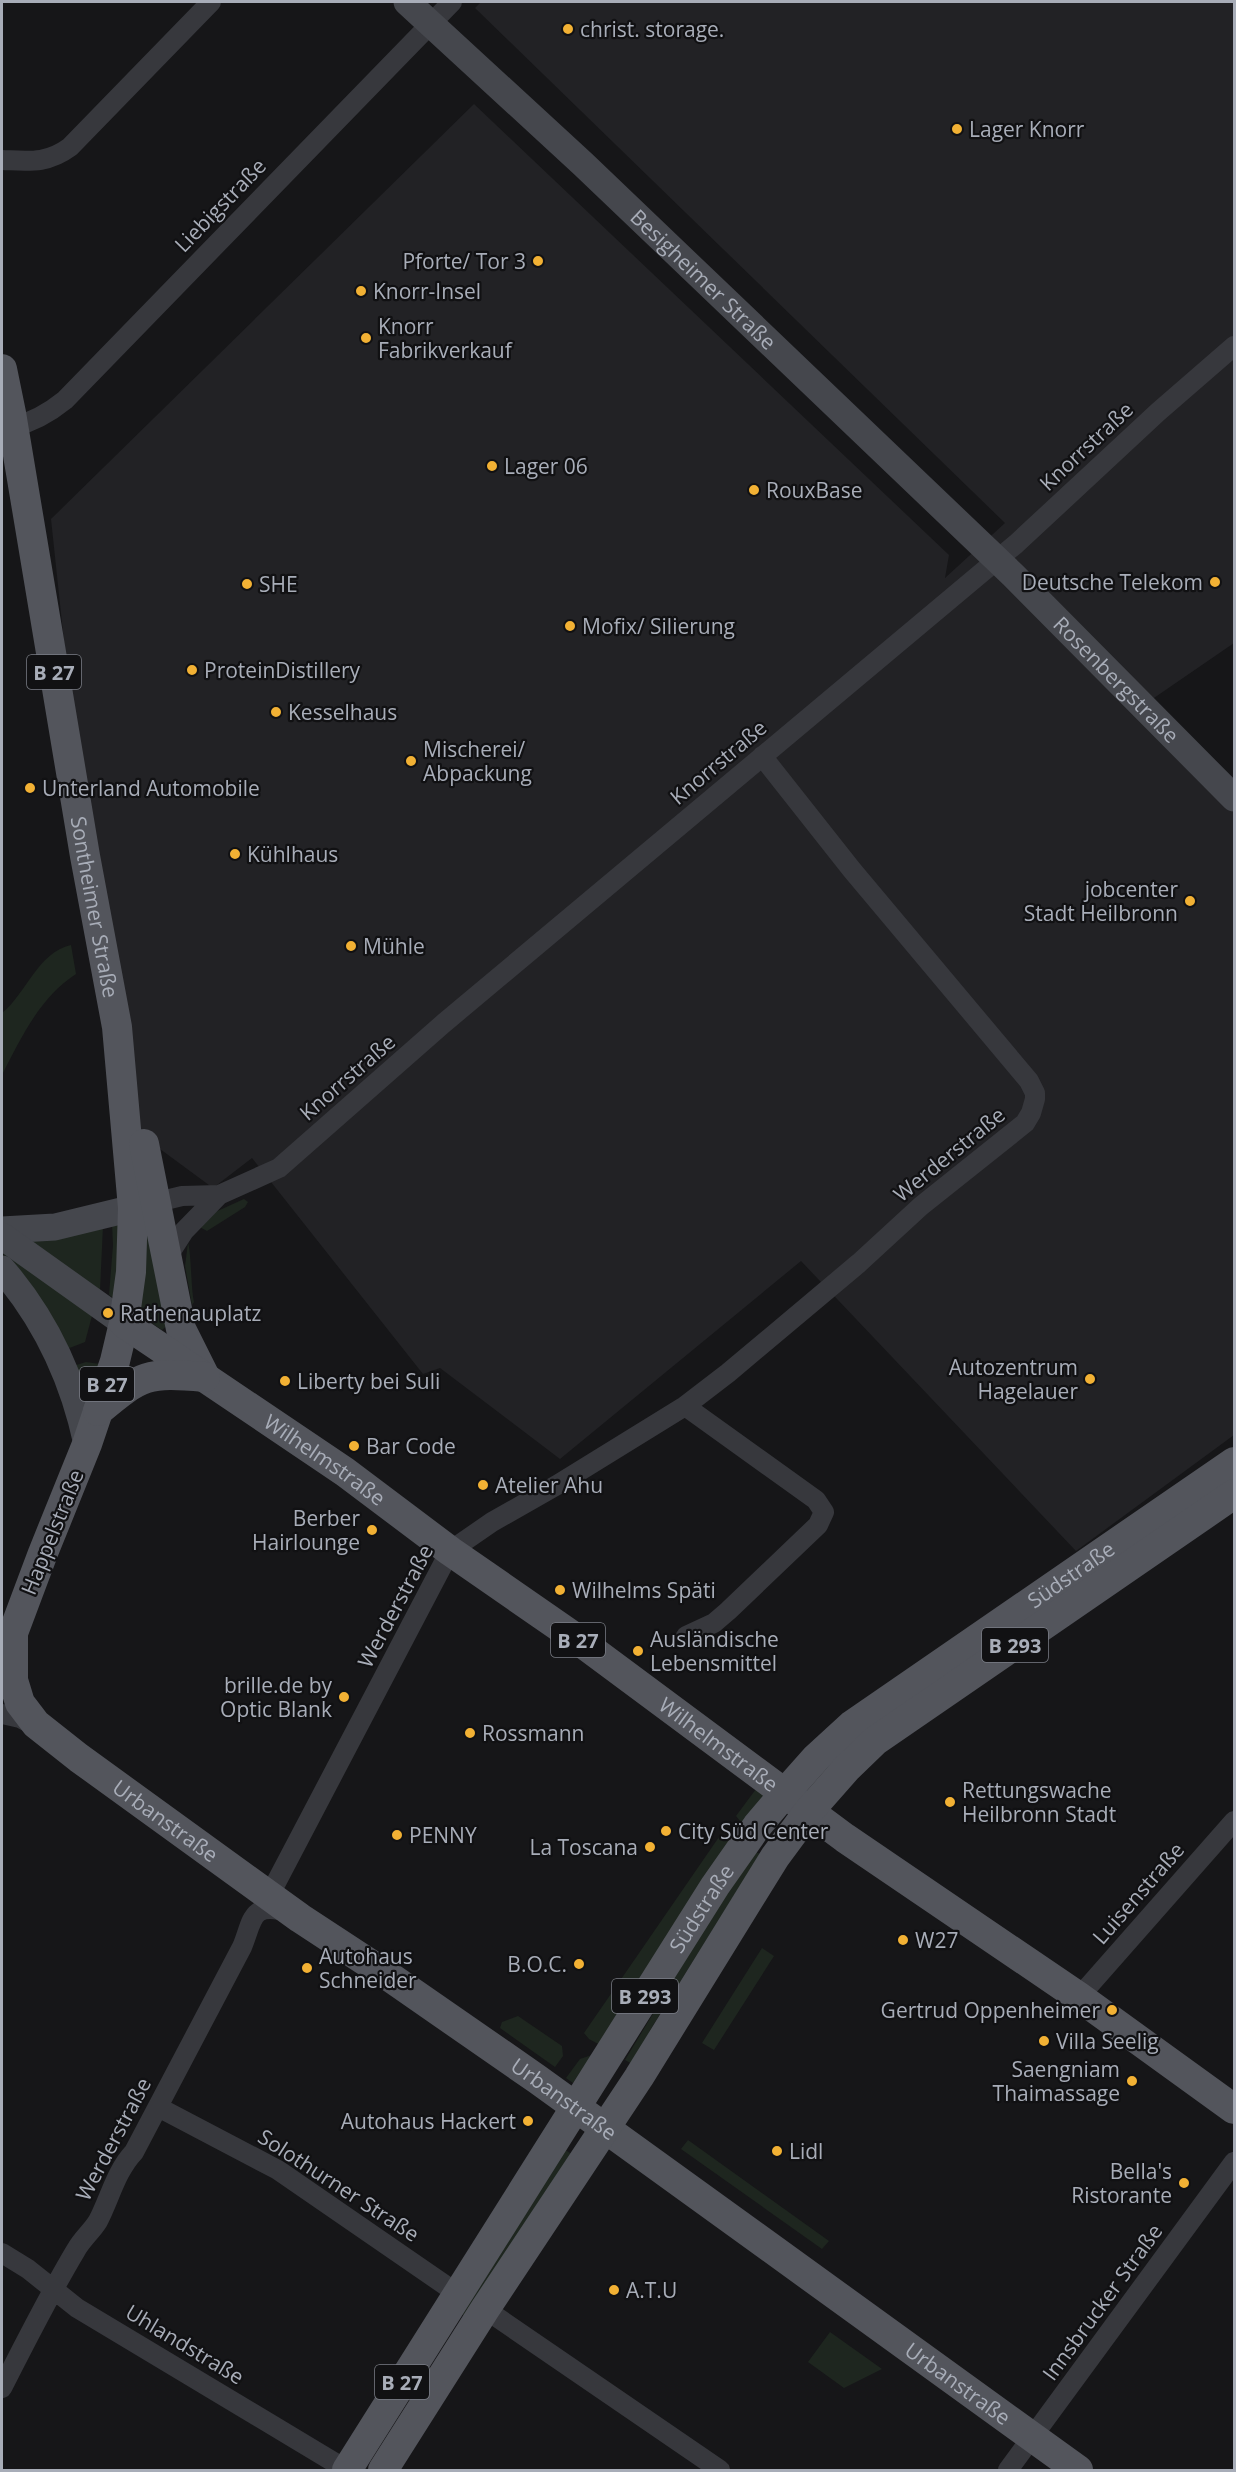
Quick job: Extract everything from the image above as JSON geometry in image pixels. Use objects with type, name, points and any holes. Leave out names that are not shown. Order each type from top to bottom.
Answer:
[{"type":"main road","name":"Sontheimer Straße","points":[[2,369],[8,418],[117,1027],[144,1205],[124,1323],[87,1444]]},
{"type":"main road","name":"Wilhelmstraße","points":[[144,1205],[166,1259],[181,1329],[205,1377]]},
{"type":"main road","name":"Wilhelmstraße","points":[[124,1323],[345,1472],[450,1551],[586,1646],[784,1794],[1079,1997],[1234,2109]]},
{"type":"main road","points":[[98,1412],[142,1378],[171,1374],[205,1377]]},
{"type":"main road","name":"Happelstraße","points":[[47,1733],[27,1714],[13,1680],[11,1656],[13,1633],[87,1444]]},
{"type":"main road","name":"Südstraße","points":[[347,2470],[453,2290],[576,2107],[709,1895],[784,1794],[816,1758],[852,1725],[1234,1462]]},
{"type":"main road","name":"Südstraße","points":[[383,2470],[485,2308],[639,2077],[775,1857],[809,1811],[846,1768],[875,1741],[1234,1494]]},
{"type":"main road","name":"Urbanstraße","points":[[47,1733],[265,1903],[296,1915],[457,2022],[1078,2470]]},
{"type":"street","points":[[2,160],[50,159],[70,147],[211,2]]},
{"type":"street","name":"Besigheimer Straße","points":[[407,2],[583,164],[997,560]]},
{"type":"street","name":"Liebigstraße","points":[[8,418],[30,422],[53,410],[65,400],[452,2]]},
{"type":"street","name":"Knorrstraße","points":[[166,1259],[184,1231],[219,1195],[279,1168],[454,1015],[997,560],[1158,412],[1234,346]]},
{"type":"street","name":"Rosenbergstraße","points":[[997,560],[1234,798]]},
{"type":"street","name":"Werderstraße","points":[[2,2388],[76,2248],[96,2223],[109,2198],[111,2189],[158,2107],[233,1964],[244,1942],[249,1923],[265,1903],[450,1551],[492,1522],[685,1406],[720,1380],[817,1299],[921,1206],[1015,1132],[1029,1118],[1035,1093],[1029,1080],[852,870],[762,756]]},
{"type":"street","name":"Knorrstraße","points":[[144,1205],[182,1196],[219,1195]]},
{"type":"street","points":[[2,1230],[55,1227],[144,1205]]},
{"type":"street","points":[[2,1236],[124,1323]]},
{"type":"street","points":[[2,1269],[38,1316],[57,1351],[71,1387],[87,1444]]},
{"type":"street","points":[[685,1406],[816,1500],[824,1512],[818,1525],[728,1611],[714,1623],[686,1636]]},
{"type":"street","name":"Happelstraße","points":[[2,1685],[11,1656]]},
{"type":"street","points":[[2,1714],[20,1718],[47,1733]]},
{"type":"street","name":"Luisenstraße","points":[[1079,1997],[1234,1821]]},
{"type":"street","name":"Solothurner Straße","points":[[158,2107],[278,2170],[453,2290]]},
{"type":"street","name":"Innsbrucker Straße","points":[[1008,2470],[1234,2162]]},
{"type":"street","name":"Uhlandstraße","points":[[2,2253],[28,2269],[77,2307],[347,2470]]},
{"type":"street","points":[[485,2308],[720,2470]]},
{"type":"shaded area","points":[[481,2],[1234,2],[1234,643],[1151,700],[1234,785],[1234,1435],[1076,1551],[801,1261],[560,1459],[440,1368],[423,1374],[252,1158],[213,1188],[141,1135],[90,887],[51,519],[474,104],[949,555],[945,578],[1005,523],[475,8]]},
{"type":"shaded area","points":[[71,945],[76,974],[63,983],[42,1006],[24,1033],[2,1075],[2,1013],[50,956]]},
{"type":"shaded area","points":[[244,1199],[248,1202],[245,1207],[207,1231],[198,1226],[211,1214]]},
{"type":"shaded area","points":[[121,1223],[115,1299],[109,1295],[113,1245],[112,1224]]},
{"type":"shaded area","points":[[103,1226],[100,1290],[26,1238]]},
{"type":"shaded area","points":[[147,1231],[171,1322],[162,1330],[137,1313]]},
{"type":"shaded area","points":[[188,1243],[194,1302],[192,1305],[185,1266]]},
{"type":"shaded area","points":[[2,1246],[93,1312],[85,1342],[67,1349],[12,1263],[2,1253]]},
{"type":"shaded area","points":[[86,1362],[100,1364],[86,1406],[73,1366]]},
{"type":"shaded area","points":[[759,1785],[765,1794],[744,1826],[736,1816]]},
{"type":"shaded area","points":[[719,1837],[733,1838],[602,2046],[589,2039],[584,2033]]},
{"type":"shaded area","points":[[752,1850],[760,1854],[652,2027],[632,2064],[625,2060]]},
{"type":"shaded area","points":[[762,1948],[774,1956],[714,2050],[702,2043]]},
{"type":"shaded area","points":[[518,2016],[562,2046],[563,2056],[555,2067],[500,2028],[502,2022]]},
{"type":"shaded area","points":[[592,2055],[573,2083],[566,2078],[580,2059]]},
{"type":"shaded area","points":[[688,2140],[829,2241],[822,2249],[681,2149]]},
{"type":"shaded area","points":[[561,2147],[573,2155],[468,2318],[461,2314]]},
{"type":"shaded area","points":[[830,2332],[882,2369],[844,2388],[808,2362]]},
{"type":"place","name":"christ. storage.","points":[[568,29]]},
{"type":"place","name":"Lager Knorr","points":[[957,129]]},
{"type":"place","name":"Pforte/ Tor 3","points":[[538,261]]},
{"type":"place","name":"Knorr-Insel","points":[[361,291]]},
{"type":"place","name":"Knorr Fabrikverkauf","points":[[366,338]]},
{"type":"place","name":"Lager 06","points":[[492,466]]},
{"type":"place","name":"RouxBase","points":[[754,490]]},
{"type":"place","name":"Deutsche Telekom","points":[[1215,582]]},
{"type":"place","name":"SHE","points":[[247,584]]},
{"type":"place","name":"Mofix/ Silierung","points":[[570,626]]},
{"type":"place","name":"ProteinDistillery","points":[[192,670]]},
{"type":"place","name":"Kesselhaus","points":[[276,712]]},
{"type":"place","name":"Mischerei/ Abpackung","points":[[411,761]]},
{"type":"place","name":"Unterland Automobile","points":[[30,788]]},
{"type":"place","name":"Kühlhaus","points":[[235,854]]},
{"type":"place","name":"jobcenter Stadt Heilbronn","points":[[1190,901]]},
{"type":"place","name":"Mühle","points":[[351,946]]},
{"type":"place","name":"Rathenauplatz","points":[[108,1313]]},
{"type":"place","name":"Autozentrum Hagelauer","points":[[1090,1379]]},
{"type":"place","name":"Liberty bei Suli","points":[[285,1381]]},
{"type":"place","name":"Bar Code","points":[[354,1446]]},
{"type":"place","name":"Atelier Ahu","points":[[483,1485]]},
{"type":"place","name":"Berber Hairlounge","points":[[372,1530]]},
{"type":"place","name":"Wilhelms Späti","points":[[560,1590]]},
{"type":"place","name":"Ausländische Lebensmittel","points":[[638,1651]]},
{"type":"place","name":"brille.de by Optic Blank","points":[[344,1697]]},
{"type":"place","name":"Rossmann","points":[[470,1733]]},
{"type":"place","name":"Rettungswache Heilbronn Stadt","points":[[950,1802]]},
{"type":"place","name":"City Süd Center","points":[[666,1831]]},
{"type":"place","name":"PENNY","points":[[397,1835]]},
{"type":"place","name":"La Toscana","points":[[650,1847]]},
{"type":"place","name":"W27","points":[[903,1940]]},
{"type":"place","name":"B.O.C.","points":[[579,1964]]},
{"type":"place","name":"Autohaus Schneider","points":[[307,1968]]},
{"type":"place","name":"Gertrud Oppenheimer","points":[[1112,2010]]},
{"type":"place","name":"Villa Seelig","points":[[1044,2041]]},
{"type":"place","name":"Saengniam Thaimassage","points":[[1132,2081]]},
{"type":"place","name":"Autohaus Hackert","points":[[528,2121]]},
{"type":"place","name":"Lidl","points":[[777,2151]]},
{"type":"place","name":"Bella's Ristorante","points":[[1184,2183]]},
{"type":"place","name":"A.T.U","points":[[614,2290]]}]
